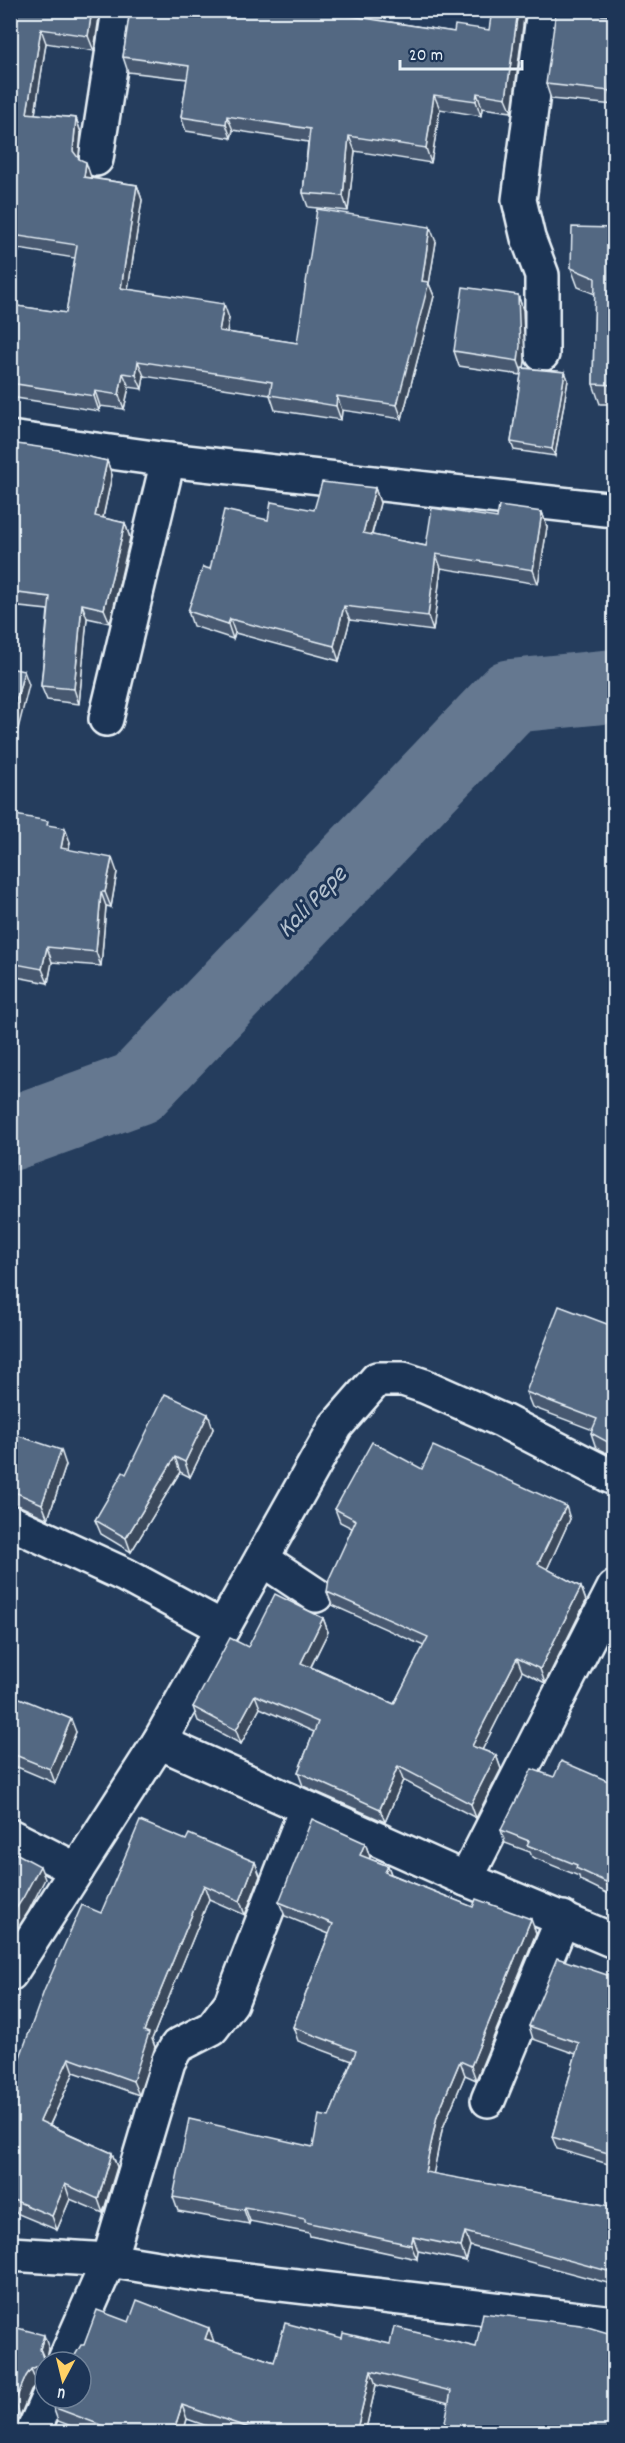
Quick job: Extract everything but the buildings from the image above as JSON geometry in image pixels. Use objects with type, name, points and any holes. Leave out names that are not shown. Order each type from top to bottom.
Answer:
[{"type":"street","points":[[96,159],[119,10]]},
{"type":"street","points":[[542,354],[542,274],[528,238],[519,200],[544,10]]},
{"type":"street","points":[[10,438],[168,460],[615,510]]},
{"type":"street","points":[[106,719],[168,460]]},
{"type":"street","points":[[10,1974],[159,1742],[336,1426],[377,1379],[403,1379],[424,1386],[503,1421],[615,1478]]},
{"type":"street","points":[[10,1522],[125,1575],[223,1628]]},
{"type":"street","points":[[262,1559],[316,1595]]},
{"type":"street","points":[[466,1879],[615,1588]]},
{"type":"street","points":[[159,1742],[466,1879],[615,1941]]},
{"type":"street","points":[[69,2350],[109,2260],[168,2062],[177,2046],[212,2028],[231,2003],[306,1809]]},
{"type":"street","points":[[10,1836],[77,1870]]},
{"type":"street","points":[[488,2100],[563,1918]]},
{"type":"street","points":[[10,2254],[109,2260],[195,2274],[615,2323]]},
{"type":"street","points":[[33,2433],[43,2410]]},
{"type":"waterway","name":"Kali Pepe","points":[[10,1134],[137,1088],[511,696],[614,686]]}]
